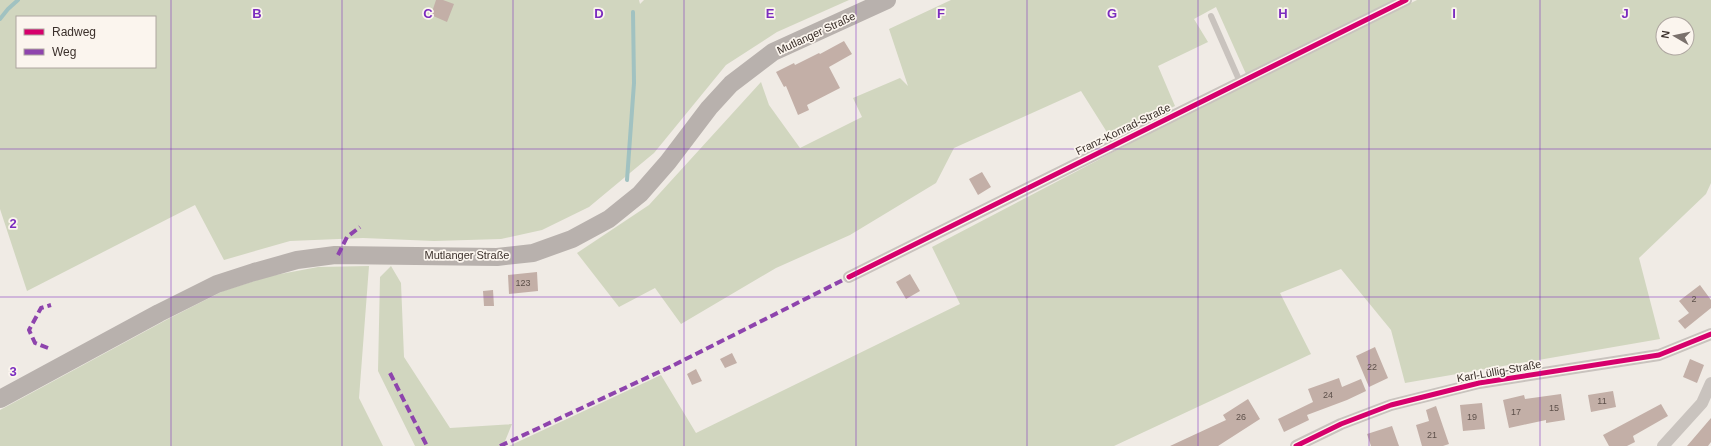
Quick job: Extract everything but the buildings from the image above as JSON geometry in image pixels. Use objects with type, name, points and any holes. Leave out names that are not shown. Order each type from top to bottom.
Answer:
[{"type":"main road","name":"Mutlanger Straße","points":[[0,399],[159,313],[217,284],[297,260],[335,255],[497,257],[533,253],[572,239],[609,219],[640,194],[668,162],[709,108],[731,84],[773,52],[887,0]]},
{"type":"street","name":"Franz-Konrad-Straße","points":[[849,277],[1406,0]]},
{"type":"street","name":"Karl-Lüllig-Straße","points":[[1296,446],[1340,424],[1391,405],[1479,383],[1659,355],[1711,334]]},
{"type":"street","points":[[1663,446],[1702,403],[1711,383]]},
{"type":"lane","points":[[1210,16],[1240,82]]},
{"type":"green space","points":[[0,0],[639,0],[640,4],[644,0],[849,0],[777,32],[726,65],[654,153],[589,207],[542,230],[501,239],[434,241],[363,238],[290,241],[224,260],[195,205],[27,291],[0,209]]},
{"type":"green space","points":[[951,0],[1395,0],[1246,74],[1216,7],[1194,19],[1208,42],[1158,66],[1175,106],[1110,137],[1081,91],[954,148],[936,183],[850,235],[776,268],[681,324],[655,288],[619,307],[577,253],[649,205],[761,82],[769,105],[800,148],[862,117],[853,98],[900,78],[908,86],[889,29]]},
{"type":"green space","points":[[1417,0],[1711,0],[1711,183],[1706,194],[1639,258],[1660,339],[1405,383],[1391,330],[1341,269],[1280,293],[1311,354],[1114,446],[509,446],[661,375],[696,433],[960,304],[932,247],[1190,112]]},
{"type":"green space","points":[[369,266],[359,398],[383,446],[0,446],[0,410],[223,291],[270,276],[318,267]]},
{"type":"green space","points":[[391,266],[401,283],[404,357],[450,428],[512,424],[503,446],[415,446],[378,371],[380,277]]},
{"type":"waterway","points":[[0,19],[18,0]]},
{"type":"waterway","points":[[627,180],[634,83],[633,12]]},
{"type":"marked path","points":[[338,255],[347,237],[360,227]]},
{"type":"marked path","points":[[500,446],[672,366],[849,277]]},
{"type":"marked path","points":[[48,348],[35,343],[29,330],[41,308],[51,305]]},
{"type":"marked path","points":[[390,373],[427,446]]},
{"type":"cycle path","points":[[849,277],[1406,0]]},
{"type":"cycle path","points":[[1296,446],[1341,424],[1391,405],[1479,383],[1659,355],[1711,334]]}]
